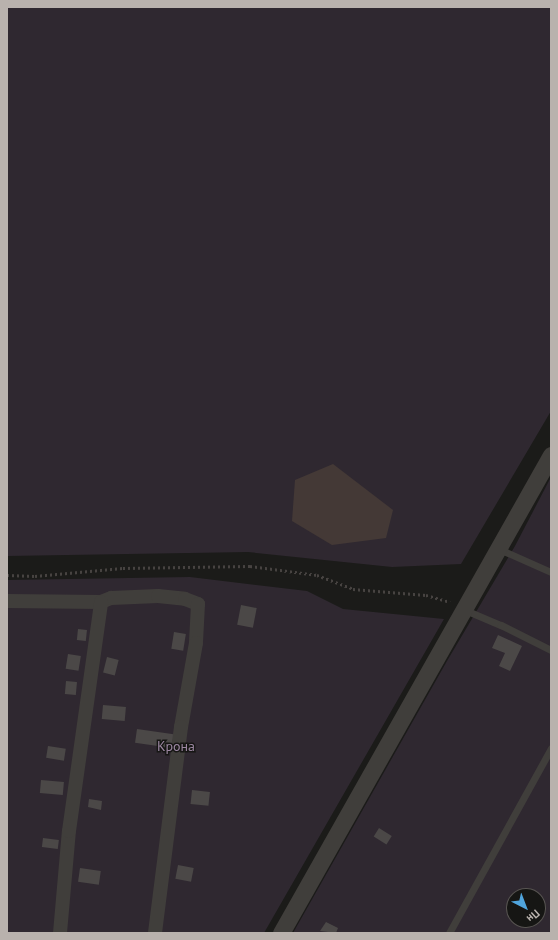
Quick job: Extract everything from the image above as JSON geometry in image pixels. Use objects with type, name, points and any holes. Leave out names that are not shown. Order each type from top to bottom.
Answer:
[{"type":"street","points":[[281,933],[551,456]]},
{"type":"street","points":[[7,601],[101,602],[111,598],[158,596],[185,599],[198,604],[196,643],[181,727],[155,933]]},
{"type":"street","points":[[60,933],[69,831],[101,602]]},
{"type":"lane","points":[[499,549],[551,572]]},
{"type":"lane","points":[[465,610],[501,625],[551,650]]},
{"type":"lane","points":[[449,933],[551,748]]},
{"type":"path","points":[[7,575],[35,576],[123,568],[250,566],[317,575],[353,589],[426,596],[446,601],[465,610]]},
{"type":"green space","points":[[7,7],[551,7],[551,411],[461,564],[392,567],[248,552],[7,556]]},
{"type":"green space","points":[[551,477],[551,933],[293,933],[447,661],[515,546]]},
{"type":"green space","name":"Крона","points":[[190,577],[307,591],[343,609],[444,619],[264,933],[7,933],[7,580]]},
{"type":"shaded area","points":[[333,464],[393,510],[386,538],[332,545],[292,521],[295,480]]},
{"type":"building","points":[[241,605],[257,608],[253,628],[237,625]]},
{"type":"building","points":[[78,629],[87,630],[86,641],[77,640]]},
{"type":"building","points":[[174,632],[186,634],[183,651],[171,649]]},
{"type":"building","points":[[498,635],[522,646],[510,671],[499,666],[505,653],[492,648]]},
{"type":"building","points":[[68,654],[81,656],[78,671],[66,669]]},
{"type":"building","points":[[107,657],[119,660],[115,675],[103,673]]},
{"type":"building","points":[[66,681],[77,682],[76,695],[65,694]]},
{"type":"building","points":[[103,705],[126,707],[125,721],[102,719]]},
{"type":"building","points":[[137,729],[174,734],[172,748],[135,743]]},
{"type":"building","points":[[48,746],[66,749],[64,761],[46,758]]},
{"type":"building","points":[[41,780],[64,782],[63,795],[40,793]]},
{"type":"building","points":[[192,790],[210,792],[208,806],[191,804]]},
{"type":"building","points":[[89,799],[102,801],[101,810],[88,807]]},
{"type":"building","points":[[379,828],[392,836],[386,844],[374,836]]},
{"type":"building","points":[[43,838],[59,840],[58,849],[42,847]]},
{"type":"building","points":[[178,865],[194,868],[191,882],[175,879]]},
{"type":"building","points":[[80,868],[101,871],[99,885],[78,882]]},
{"type":"building","points":[[326,922],[338,928],[336,933],[320,931]]}]
